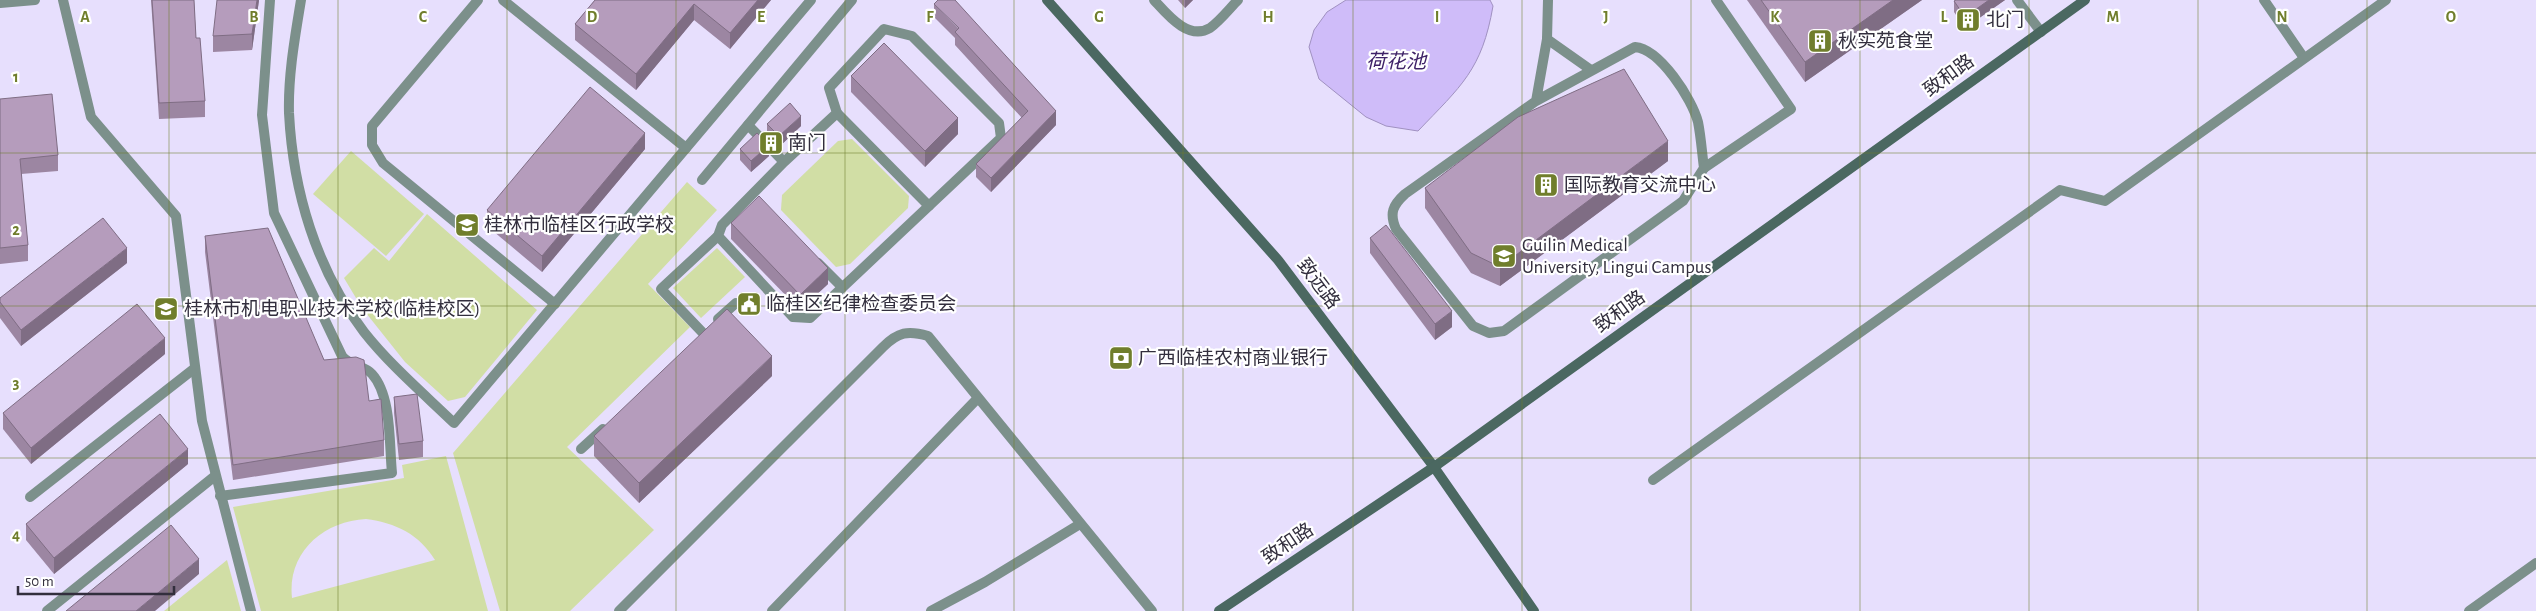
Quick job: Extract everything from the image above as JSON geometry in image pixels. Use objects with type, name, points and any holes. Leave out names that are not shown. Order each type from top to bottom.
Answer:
[{"type":"main road","name":"致远路","points":[[1047,0],[1278,260],[1434,467],[1534,611]]},
{"type":"main road","name":"致和路","points":[[1219,611],[1434,467],[2085,0]]},
{"type":"street","points":[[0,3],[35,0]]},
{"type":"street","points":[[63,0],[91,117],[176,216],[202,421],[251,611]]},
{"type":"street","points":[[220,496],[392,473],[383,390],[368,371],[344,358],[274,213],[262,115],[270,0]]},
{"type":"street","points":[[301,0],[293,53],[289,112],[299,189],[317,251],[332,281],[364,331],[385,356],[454,423],[811,0]]},
{"type":"street","points":[[478,0],[372,126],[372,145],[383,163],[555,304]]},
{"type":"street","points":[[503,0],[686,148]]},
{"type":"street","points":[[702,180],[852,0]]},
{"type":"street","points":[[1154,0],[1176,23],[1193,31],[1209,28],[1238,0]]},
{"type":"street","points":[[1536,101],[1547,39],[1548,0]]},
{"type":"street","points":[[1704,168],[1698,121],[1694,112],[1676,81],[1654,54],[1635,47],[1536,101],[1405,194],[1392,210],[1392,218],[1396,229],[1472,326],[1483,332],[1495,334],[1504,331],[1683,201],[1704,168],[1791,109],[1716,0]]},
{"type":"street","points":[[2017,0],[2041,32]]},
{"type":"street","points":[[2264,0],[2304,58]]},
{"type":"street","points":[[1653,480],[2060,190],[2105,201],[2386,0]]},
{"type":"street","points":[[718,236],[792,317],[810,318],[842,287],[929,206],[1001,138],[999,123],[912,36],[884,29],[829,88],[837,113],[929,206]]},
{"type":"street","points":[[1547,39],[1591,70]]},
{"type":"street","points":[[736,303],[700,337],[661,289],[718,236],[722,225],[756,198],[784,162],[837,113]]},
{"type":"street","points":[[748,125],[784,162]]},
{"type":"street","points":[[808,252],[842,287]]},
{"type":"street","points":[[619,611],[893,337],[913,332],[928,336],[977,399],[1152,611]]},
{"type":"street","points":[[30,497],[195,368]]},
{"type":"street","points":[[772,611],[977,399]]},
{"type":"street","points":[[581,449],[610,422]]},
{"type":"street","points":[[47,611],[215,476]]},
{"type":"street","points":[[931,611],[985,582],[1080,524]]},
{"type":"street","points":[[2469,611],[2536,563]]},
{"type":"green space","points":[[852,139],[909,196],[908,208],[850,264],[836,267],[781,210],[782,195],[838,141]]},
{"type":"green space","points":[[351,151],[424,214],[386,256],[313,194]]},
{"type":"green space","points":[[687,182],[717,210],[648,284],[690,327],[567,447],[654,530],[570,611],[500,611],[453,453]]},
{"type":"green space","points":[[427,214],[537,310],[465,397],[448,401],[405,362],[362,308],[344,278],[374,248],[389,261]]},
{"type":"green space","points":[[717,248],[745,277],[701,318],[673,288]]},
{"type":"green space","points":[[446,456],[488,611],[261,611],[233,507],[404,478],[402,465]],"holes":[[[366,519],[406,531],[422,543],[435,560],[292,598],[292,582],[295,567],[311,542],[322,533],[350,521]]]},
{"type":"green space","points":[[227,560],[241,611],[164,611]]},
{"type":"water","name":"荷花池","points":[[1346,0],[1490,0],[1493,6],[1483,46],[1476,62],[1458,89],[1418,131],[1386,126],[1366,117],[1319,79],[1309,47],[1314,30],[1327,12]]},
{"type":"building","points":[[152,0],[194,0],[196,38],[200,38],[205,101],[159,103]]},
{"type":"building","points":[[217,0],[257,0],[252,34],[213,36]]},
{"type":"building","points":[[595,0],[758,0],[730,33],[694,4],[636,74],[575,24]]},
{"type":"building","points":[[938,0],[955,0],[1056,111],[991,178],[976,164],[1028,111],[955,32],[959,28],[934,4]]},
{"type":"building","points":[[1761,0],[1893,0],[1805,62]]},
{"type":"building","points":[[1989,0],[1965,17],[1954,1]]},
{"type":"building","points":[[884,43],[958,118],[925,151],[851,76]]},
{"type":"building","name":"国际教育交流中心","points":[[1624,69],[1668,141],[1500,267],[1471,253],[1425,188],[1518,117]]},
{"type":"building","points":[[590,87],[645,133],[542,256],[487,210]]},
{"type":"building","points":[[52,94],[58,155],[20,159],[28,245],[0,248],[0,99]]},
{"type":"building","points":[[790,103],[801,116],[779,136],[767,124]]},
{"type":"building","points":[[757,133],[769,145],[751,161],[740,149]]},
{"type":"building","points":[[759,196],[828,268],[800,295],[731,223]]},
{"type":"building","points":[[103,218],[127,248],[21,330],[0,302],[0,298]]},
{"type":"building","points":[[1386,225],[1452,311],[1435,324],[1370,238]]},
{"type":"building","points":[[268,228],[324,360],[356,357],[364,360],[369,401],[381,399],[384,440],[233,465],[205,236]]},
{"type":"building","points":[[137,304],[165,338],[31,448],[3,413]]},
{"type":"building","points":[[727,309],[772,356],[639,483],[594,436]]},
{"type":"building","points":[[417,394],[423,441],[399,444],[394,397]]},
{"type":"building","points":[[160,414],[188,449],[54,558],[26,524]]},
{"type":"building","points":[[171,525],[199,559],[136,611],[66,611]]},
{"type":"place","name":"北门","points":[[1968,20]]},
{"type":"place","name":"秋实苑食堂","points":[[1820,41]]},
{"type":"place","name":"南门","points":[[771,143]]},
{"type":"place","name":"国际教育交流中心","points":[[1546,185]]},
{"type":"place","name":"桂林市临桂区行政学校","points":[[467,225]]},
{"type":"place","name":"Guilin Medical University, Lingui Campus","points":[[1504,256]]},
{"type":"place","name":"临桂区纪律检查委员会","points":[[749,304]]},
{"type":"place","name":"桂林市机电职业技术学校(临桂校区)","points":[[166,309]]},
{"type":"place","name":"广西临桂农村商业银行","points":[[1121,358]]}]
